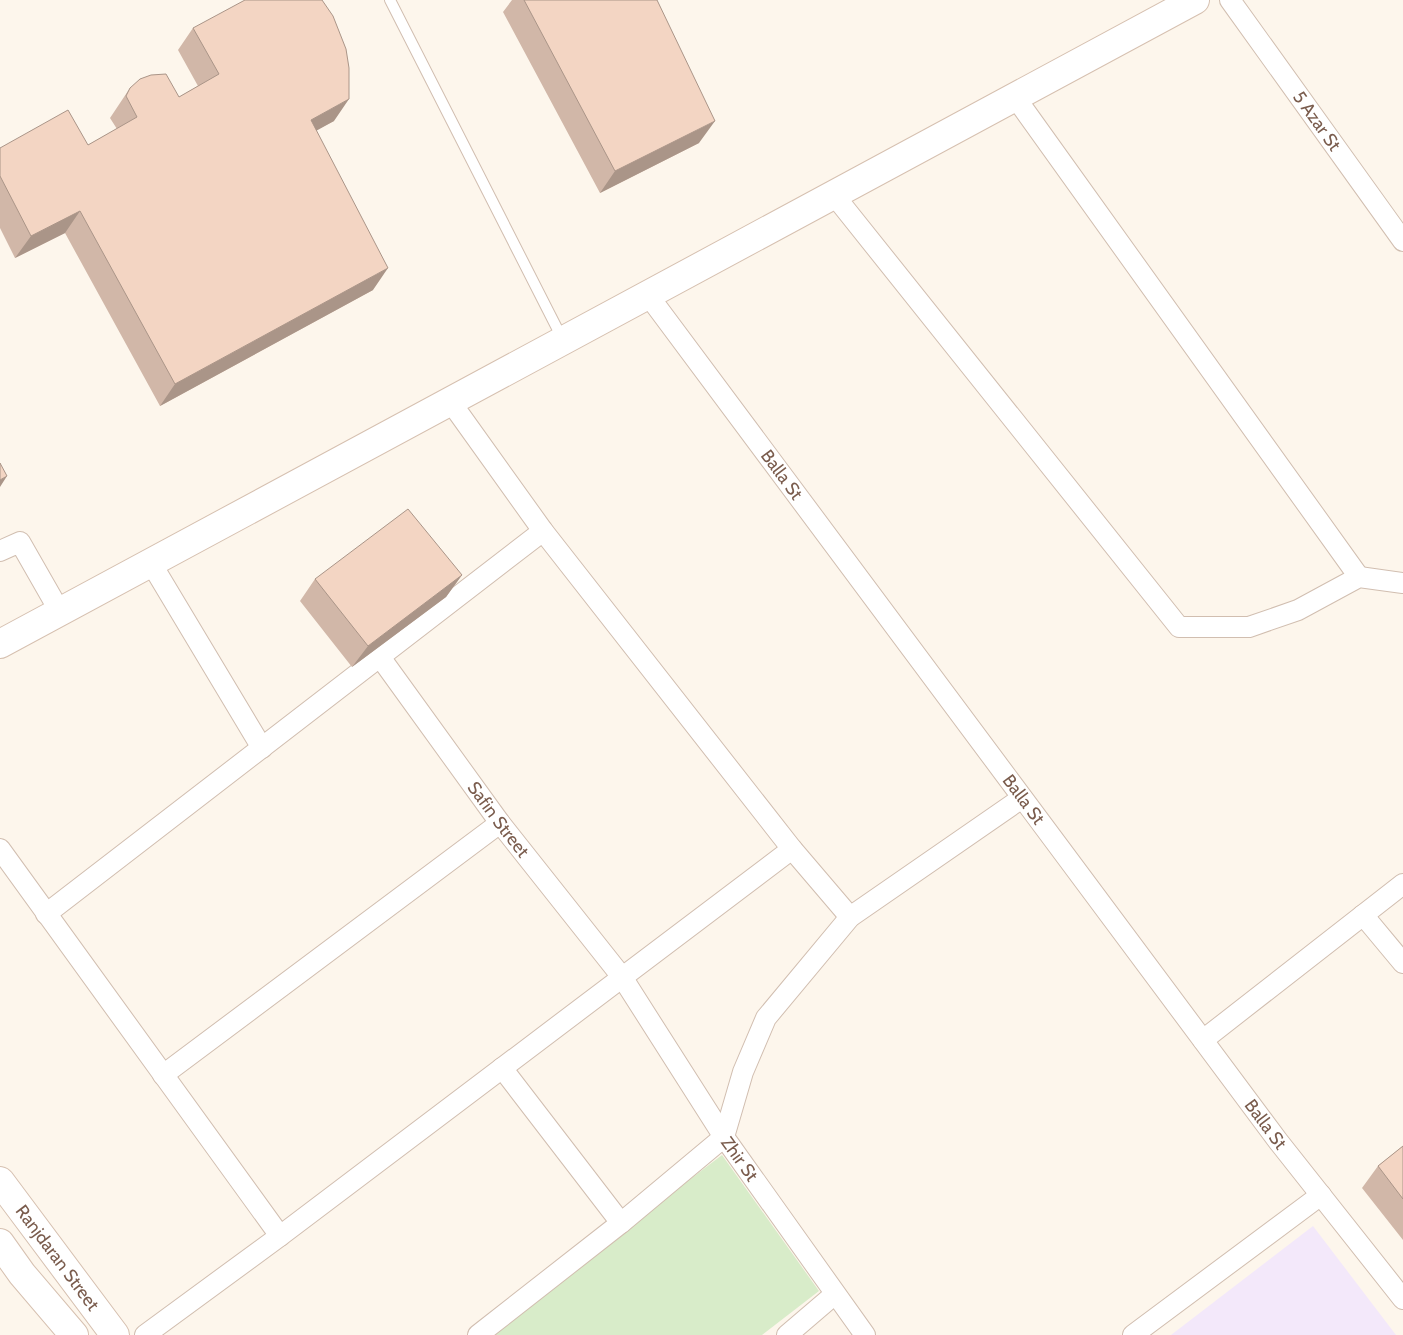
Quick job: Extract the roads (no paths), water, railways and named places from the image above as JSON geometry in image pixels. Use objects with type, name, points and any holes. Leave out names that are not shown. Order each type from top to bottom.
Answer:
[{"type":"street","points":[[0,644],[1195,0]]},
{"type":"street","name":"5 Azar St","points":[[1230,0],[1403,241]]},
{"type":"street","points":[[1015,97],[1359,577]]},
{"type":"street","points":[[834,195],[1179,627],[1249,627],[1298,610],[1359,577],[1403,583]]},
{"type":"street","name":"Balla St","points":[[648,295],[1278,1141],[1403,1300]]},
{"type":"street","points":[[450,401],[543,531],[792,849],[850,917]]},
{"type":"street","points":[[46,914],[543,531]]},
{"type":"street","points":[[0,551],[20,542],[60,612]]},
{"type":"street","points":[[151,563],[262,748]]},
{"type":"street","name":"Safin Street","points":[[380,657],[500,823],[622,978]]},
{"type":"street","points":[[478,1335],[621,1223],[724,1137],[743,1072],[766,1018],[850,917],[1022,798]]},
{"type":"street","points":[[163,1075],[500,823]]},
{"type":"street","points":[[0,849],[280,1236]]},
{"type":"street","points":[[145,1335],[280,1236],[792,849]]},
{"type":"street","points":[[1203,1040],[1403,884]]},
{"type":"street","points":[[1363,915],[1403,963]]},
{"type":"street","name":"Zhir St","points":[[622,978],[724,1137],[865,1335]]},
{"type":"street","points":[[502,1068],[621,1223]]},
{"type":"street","name":"Ranjdaran Street","points":[[0,1180],[115,1335]]},
{"type":"street","points":[[1133,1335],[1321,1195]]},
{"type":"street","name":"Ranjdaran Street","points":[[0,1243],[22,1274],[74,1335]]},
{"type":"street","points":[[787,1335],[835,1294]]},
{"type":"lane","points":[[390,0],[563,340]]}]
